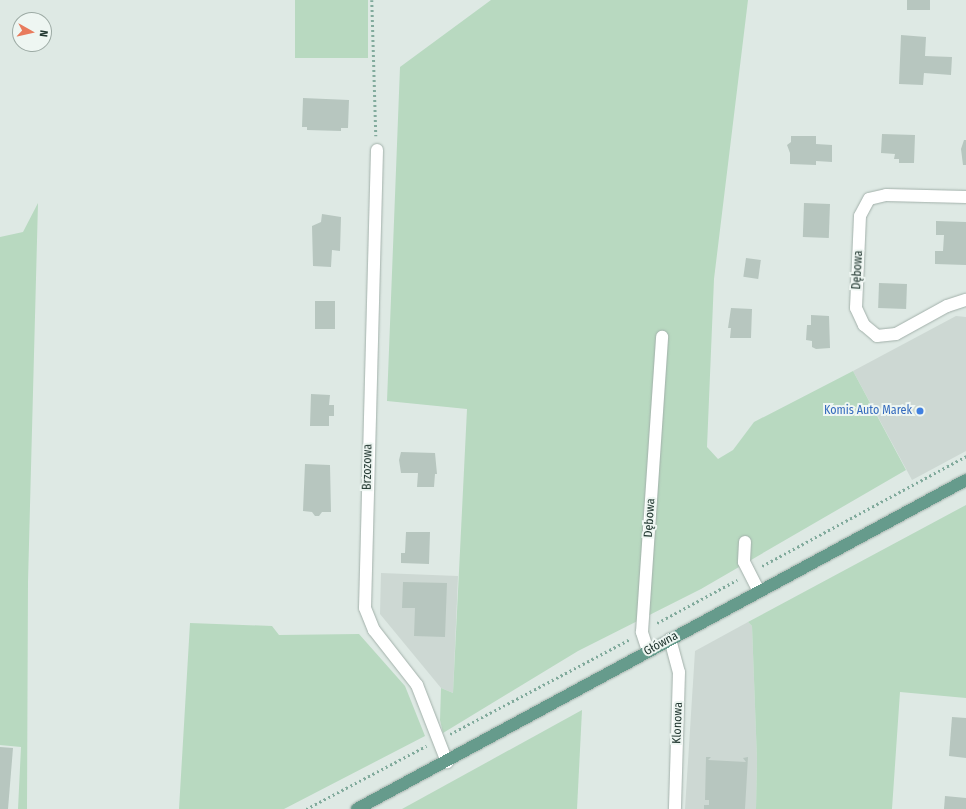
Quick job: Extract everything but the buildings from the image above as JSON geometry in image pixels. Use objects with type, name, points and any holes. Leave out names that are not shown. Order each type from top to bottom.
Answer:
[{"type":"main road","name":"Główna","points":[[357,809],[447,762],[670,639],[966,480]]},
{"type":"street","name":"Brzozowa","points":[[376,150],[365,608],[374,630],[417,685],[447,762]]},
{"type":"street","name":"Dębowa","points":[[966,197],[886,195],[869,199],[860,216],[856,308],[864,325],[877,336],[896,334],[947,306],[966,300]]},
{"type":"street","name":"Dębowa","points":[[648,651],[642,632],[662,337]]},
{"type":"street","points":[[745,542],[744,562],[759,591]]},
{"type":"street","name":"Klonowa","points":[[670,639],[679,672],[675,809]]},
{"type":"path","points":[[372,0],[376,150]]},
{"type":"shaded area","name":"Komis Auto Marek","points":[[956,316],[966,317],[966,451],[912,480],[853,371]]},
{"type":"shaded area","points":[[381,573],[458,576],[453,693],[441,688],[380,614]]},
{"type":"shaded area","points":[[748,622],[752,626],[757,760],[756,809],[685,809],[695,651]]},
{"type":"green space","points":[[295,0],[368,0],[368,58],[295,58]]},
{"type":"green space","points":[[491,0],[748,0],[714,279],[707,447],[718,459],[733,450],[754,422],[853,371],[906,470],[701,589],[578,651],[443,733],[440,720],[441,688],[453,693],[467,409],[387,401],[400,67]]},
{"type":"green space","points":[[38,203],[28,582],[27,809],[18,809],[21,747],[0,745],[0,237],[23,232]]},
{"type":"green space","points":[[966,505],[966,698],[900,692],[892,809],[756,809],[757,760],[752,626],[748,622]]},
{"type":"green space","points":[[190,623],[272,626],[279,635],[359,634],[405,686],[425,736],[284,809],[179,809]]},
{"type":"green space","points":[[582,710],[577,809],[402,809]]},
{"type":"place","name":"Komis Auto Marek","points":[[920,411]]}]
